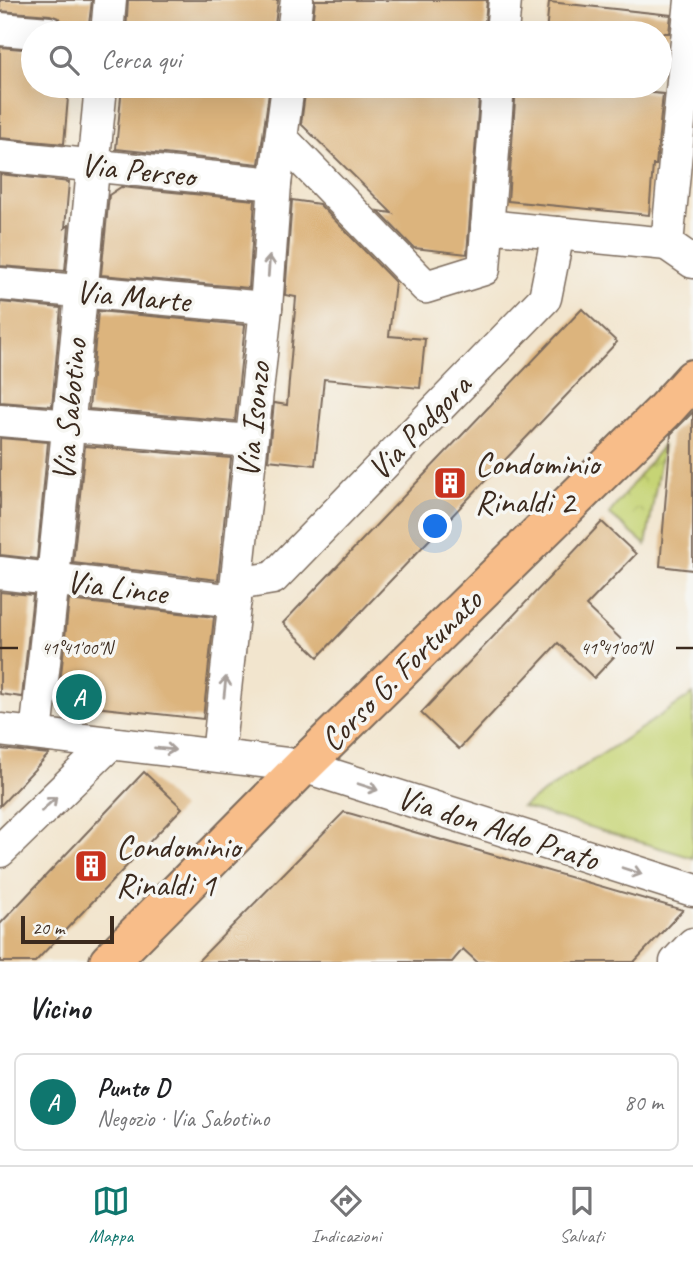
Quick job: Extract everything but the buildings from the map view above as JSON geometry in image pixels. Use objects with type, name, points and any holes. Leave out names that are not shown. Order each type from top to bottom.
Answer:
[{"type":"main road","name":"Corso G. Fortunato","points":[[109,962],[303,766],[653,422],[693,379]]},
{"type":"street","points":[[108,21],[110,0]]},
{"type":"street","points":[[294,21],[297,0]]},
{"type":"street","points":[[503,21],[505,0]]},
{"type":"street","points":[[667,244],[691,0]]},
{"type":"street","points":[[0,29],[21,31]]},
{"type":"street","name":"Via Sabotino","points":[[36,734],[54,579],[100,98]]},
{"type":"street","name":"Via Isonzo","points":[[218,755],[266,308],[275,184],[287,98]]},
{"type":"street","points":[[282,139],[426,288],[484,269],[497,98]]},
{"type":"street","name":"Via Perseo","points":[[0,156],[275,184]]},
{"type":"street","points":[[487,226],[667,244],[693,262]]},
{"type":"street","name":"Via Podgora","points":[[236,593],[273,578],[545,298],[558,233]]},
{"type":"street","name":"Via Marte","points":[[0,284],[266,308]]},
{"type":"street","points":[[0,420],[251,441]]},
{"type":"street","name":"Via Lince","points":[[0,573],[236,593]]},
{"type":"street","points":[[0,730],[218,755]]},
{"type":"street","points":[[0,851],[111,743]]},
{"type":"street","name":"Via don Aldo Prato","points":[[218,755],[303,766],[693,890]]},
{"type":"street","points":[[676,962],[693,944]]},
{"type":"green space","points":[[663,445],[646,545],[609,514]]},
{"type":"green space","points":[[693,694],[693,858],[522,807]]},
{"type":"place","name":"Condominio Rinaldi 2","points":[[450,483]]},
{"type":"place","name":"Punto D","points":[[79,697]]},
{"type":"place","name":"Condominio Rinaldi 1","points":[[91,866]]}]
